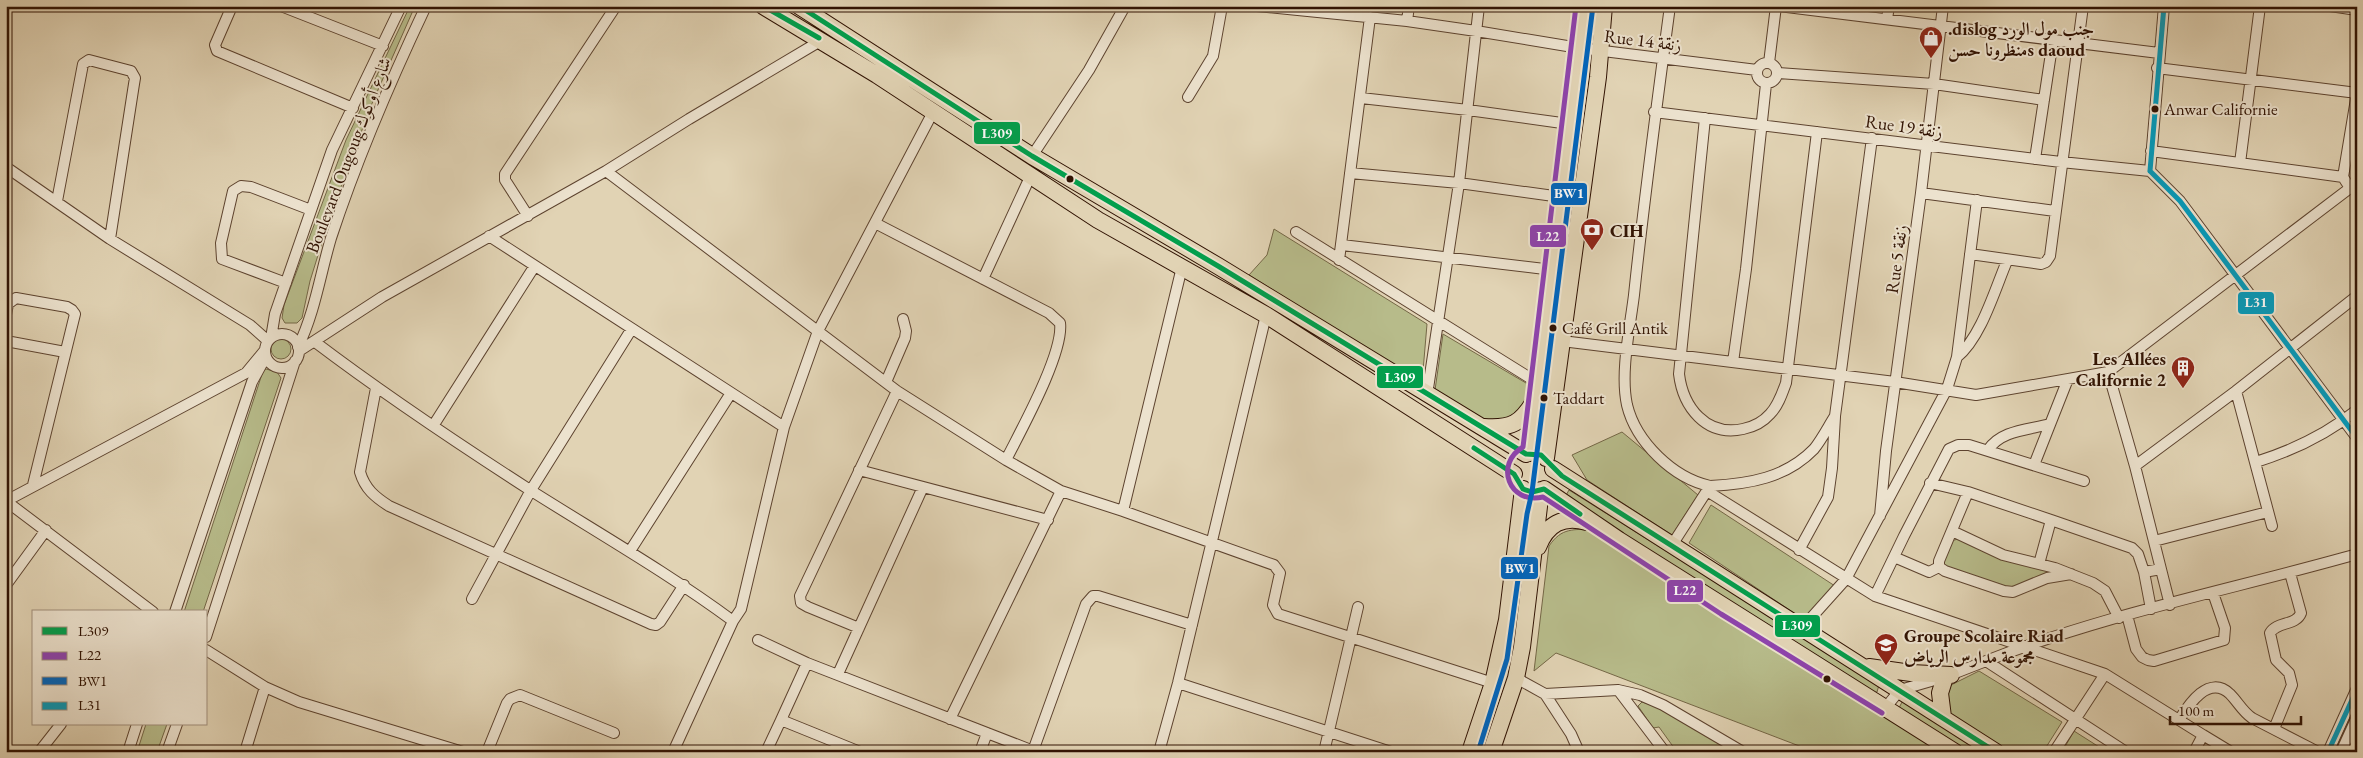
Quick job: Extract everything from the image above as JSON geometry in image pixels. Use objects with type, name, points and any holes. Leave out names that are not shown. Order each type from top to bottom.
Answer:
[{"type":"main road","points":[[763,6],[822,40],[1098,220],[1266,315],[1514,474],[1523,489],[1532,492],[1543,490],[1955,752]]},
{"type":"main road","points":[[800,6],[1032,156],[1218,266],[1528,454]]},
{"type":"main road","points":[[1528,454],[1553,270],[1584,6]]},
{"type":"main road","points":[[1492,752],[1516,678],[1526,626],[1532,560],[1543,490],[1551,480],[1550,463],[1562,340],[1598,77],[1604,6]]},
{"type":"main road","points":[[1483,427],[1500,428],[1512,425],[1523,418],[1537,390]]},
{"type":"main road","points":[[1514,474],[1516,464],[1528,454],[1537,453],[1672,546],[1996,752]]},
{"type":"main road","points":[[1470,752],[1493,683],[1507,620],[1523,489]]},
{"type":"main road","points":[[1532,560],[1543,534],[1557,522],[1576,519],[1594,524]]},
{"type":"main road","points":[[1863,666],[1948,676],[1940,693],[1943,717]]},
{"type":"street","points":[[232,6],[215,45],[218,52],[353,108]]},
{"type":"street","points":[[281,6],[383,46]]},
{"type":"street","name":"Boulevard Ougoug شارع أوكوك","points":[[176,610],[252,382],[267,347],[275,314],[332,150],[401,6]]},
{"type":"street","name":"Boulevard Ougoug شارع أوكوك","points":[[298,349],[308,324],[331,238],[355,173],[386,92],[426,6]]},
{"type":"street","points":[[528,216],[505,180],[505,174],[616,6]]},
{"type":"street","points":[[1032,156],[1089,70],[1125,6]]},
{"type":"street","points":[[1188,97],[1213,56],[1222,6]]},
{"type":"street","name":"Rue 14 زنقة","points":[[1257,6],[1407,21],[1476,30],[1600,51],[1757,70]]},
{"type":"street","points":[[1407,21],[1409,6]]},
{"type":"street","points":[[1428,395],[1437,322],[1459,183],[1479,6]]},
{"type":"street","points":[[1670,6],[1654,112],[1628,349],[1626,393],[1632,419],[1640,434],[1667,464],[1799,550],[1876,596],[2105,674],[2231,752]]},
{"type":"street","points":[[1769,63],[1777,6],[1832,9],[1887,19],[2159,53]]},
{"type":"street","points":[[1887,19],[1889,6]]},
{"type":"street","name":"Rue 5 زنقة","points":[[1880,516],[1895,382],[1927,146],[1943,6]]},
{"type":"street","points":[[1970,254],[2007,261],[2041,264],[2046,262],[2050,256],[2083,6]]},
{"type":"street","points":[[2164,6],[2150,171],[2180,201],[2357,438]]},
{"type":"street","points":[[2240,163],[2260,6]]},
{"type":"street","points":[[2330,6],[2357,10]]},
{"type":"street","points":[[1339,260],[1370,17]]},
{"type":"street","points":[[298,349],[316,342],[382,297],[606,171],[688,119],[822,40]]},
{"type":"street","points":[[2035,159],[2053,40]]},
{"type":"street","points":[[56,201],[83,64],[89,60],[130,71],[135,78],[110,239]]},
{"type":"street","points":[[1769,63],[1776,67],[1778,73],[1774,81],[1766,84],[1759,79],[1757,70],[1763,64],[1769,63]]},
{"type":"street","points":[[1562,340],[1895,382],[1976,395],[2108,372],[2236,274],[2354,193],[2343,177],[2357,93],[2158,68]]},
{"type":"street","points":[[1778,73],[1934,84],[2044,100]]},
{"type":"street","points":[[1733,362],[1763,125],[1766,84]]},
{"type":"street","points":[[1361,98],[1569,124]]},
{"type":"street","points":[[673,752],[733,621],[741,609],[784,427],[818,331],[933,112]]},
{"type":"street","name":"Rue 19 زنقة","points":[[1654,112],[2035,159],[2150,171]]},
{"type":"street","points":[[1705,118],[1679,374],[1685,400],[1699,419],[1721,430],[1747,428],[1769,416],[1782,392],[1788,369],[1817,132]]},
{"type":"street","points":[[1799,550],[1828,497],[1832,476],[1835,416],[1872,138]]},
{"type":"street","points":[[2151,151],[2343,177]]},
{"type":"street","points":[[6,167],[110,239],[250,325],[267,347],[271,364],[279,368],[288,367],[295,362]]},
{"type":"street","points":[[606,171],[898,391],[1006,460],[1061,490],[1277,567],[1280,573],[1273,605],[1278,614],[1493,683]]},
{"type":"street","points":[[1350,173],[1459,183],[1561,197]]},
{"type":"street","points":[[982,280],[1030,177]]},
{"type":"street","points":[[286,283],[222,259],[221,243],[233,191],[241,186],[250,187],[311,210]]},
{"type":"street","points":[[1921,193],[2055,211]]},
{"type":"street","points":[[1802,628],[1846,579],[1947,390],[1957,357],[1977,200]]},
{"type":"street","points":[[875,223],[982,280],[1050,313],[1060,322],[1062,333],[1059,345],[1006,460]]},
{"type":"street","points":[[1296,232],[1437,322],[1537,390]]},
{"type":"street","points":[[488,236],[784,427]]},
{"type":"street","points":[[1342,245],[1553,270]]},
{"type":"street","points":[[1957,357],[1966,350],[1976,333],[2007,261]]},
{"type":"street","points":[[433,426],[534,267]]},
{"type":"street","points":[[1123,511],[1182,267]]},
{"type":"street","points":[[2135,466],[2236,391],[2357,296]]},
{"type":"street","points":[[6,315],[8,304],[16,298],[72,310],[74,314],[33,485]]},
{"type":"street","points":[[1159,752],[1178,683],[1266,315]]},
{"type":"street","points":[[886,382],[905,338],[906,331],[903,319]]},
{"type":"street","points":[[472,599],[531,490],[632,330]]},
{"type":"street","points":[[140,608],[46,530],[6,501],[246,373],[278,335],[287,335],[294,339],[298,349],[295,362],[208,631]]},
{"type":"street","points":[[6,341],[65,352]]},
{"type":"street","points":[[316,342],[376,388],[531,490],[684,585],[733,621]]},
{"type":"street","points":[[2108,372],[2135,466],[2170,605]]},
{"type":"street","points":[[2034,465],[2068,379]]},
{"type":"street","points":[[376,388],[360,472],[363,483],[373,495],[389,506],[656,625],[684,585]]},
{"type":"street","points":[[859,628],[808,607],[801,603],[800,596],[898,391]]},
{"type":"street","points":[[2236,391],[2272,526]]},
{"type":"street","points":[[630,551],[731,393]]},
{"type":"street","points":[[2256,462],[2305,445],[2357,410]]},
{"type":"street","points":[[1672,546],[1708,489],[1760,480],[1788,469],[1815,447],[1835,416]]},
{"type":"street","points":[[1988,450],[2003,435],[2050,424]]},
{"type":"street","points":[[1876,596],[1930,483],[1949,450],[1958,445],[1988,450],[2084,481]]},
{"type":"street","points":[[859,470],[1048,520]]},
{"type":"street","points":[[1930,483],[1968,492],[2132,548],[2138,554],[2144,572],[2151,610]]},
{"type":"street","points":[[838,674],[923,487]]},
{"type":"street","points":[[950,719],[1061,490]]},
{"type":"street","points":[[1939,567],[1968,492]]},
{"type":"street","points":[[2154,541],[2268,512]]},
{"type":"street","points":[[2039,564],[2051,520]]},
{"type":"street","points":[[6,585],[46,530]]},
{"type":"street","points":[[1952,532],[2003,555],[2039,564],[2093,582],[2105,591],[2123,616],[2136,649],[2142,657],[2154,661],[2224,640],[2224,628],[2213,593]]},
{"type":"street","points":[[1886,707],[1900,690],[1948,676],[2023,646],[2123,616],[2357,554]]},
{"type":"street","points":[[1894,557],[1929,572],[1939,567],[1988,586],[2013,592],[2047,578],[2071,574]]},
{"type":"street","points":[[2144,572],[2161,569]]},
{"type":"street","points":[[2274,730],[2292,684],[2289,673],[2276,660],[2270,633],[2276,626],[2298,619],[2301,613],[2290,573]]},
{"type":"street","points":[[758,640],[807,663],[1035,752],[1086,604],[1093,596],[1192,625]]},
{"type":"street","points":[[1324,752],[1358,607]]},
{"type":"street","points":[[208,651],[265,687],[299,702],[463,752]]},
{"type":"street","points":[[1986,661],[2126,752]]},
{"type":"street","points":[[766,752],[807,663]]},
{"type":"street","points":[[2054,752],[2105,674]]},
{"type":"street","points":[[1516,678],[1545,694],[1571,734],[1579,752]]},
{"type":"street","points":[[1178,683],[1390,752]]},
{"type":"street","points":[[245,752],[265,687]]},
{"type":"street","points":[[2178,720],[2195,696],[2208,689],[2218,688],[2230,694],[2247,714],[2318,752]]},
{"type":"street","points":[[2328,752],[2357,688]]},
{"type":"street","points":[[1545,694],[1618,690],[1652,699],[1743,752]]},
{"type":"street","points":[[1618,690],[1665,752]]},
{"type":"street","points":[[487,752],[507,703],[510,699],[520,695],[614,733]]},
{"type":"street","points":[[2341,752],[2357,717]]},
{"type":"street","points":[[781,720],[860,752]]},
{"type":"street","points":[[38,752],[59,726]]},
{"type":"street","points":[[128,752],[136,726]]},
{"type":"street","points":[[167,752],[175,726]]},
{"type":"street","points":[[980,752],[987,733]]},
{"type":"street","points":[[2194,752],[2203,735]]},
{"type":"green space","points":[[410,6],[415,6],[370,108],[328,223],[310,281],[302,318],[297,323],[285,323],[282,318],[284,305],[346,140]]},
{"type":"green space","points":[[1274,229],[1427,324],[1422,383],[1249,275],[1267,255]]},
{"type":"green space","points":[[1443,334],[1531,386],[1532,396],[1520,418],[1487,423],[1435,390]]},
{"type":"green space","points":[[281,339],[288,342],[291,349],[288,356],[281,359],[274,356],[271,349],[274,342]]},
{"type":"green space","points":[[266,369],[277,372],[281,378],[204,610],[185,610],[263,371]]},
{"type":"green space","points":[[1622,432],[1698,495],[1672,535],[1587,480],[1572,455]]},
{"type":"green space","points":[[1569,490],[1879,685],[1877,692],[1873,693],[1565,497]]},
{"type":"green space","points":[[1711,505],[1835,586],[1803,619],[1689,543]]},
{"type":"green space","points":[[1594,529],[1944,752],[1815,752],[1556,653],[1534,671],[1549,546],[1563,533],[1574,530]]},
{"type":"green space","points":[[1958,539],[2048,569],[2047,576],[2013,589],[1945,568],[1943,561],[1951,541]]},
{"type":"green space","points":[[1979,671],[2062,722],[2043,752],[2006,752],[1946,716],[1944,695],[1951,685]]},
{"type":"green space","points":[[1906,700],[1990,752],[1964,752],[1913,720],[1899,708],[1902,702]]},
{"type":"green space","points":[[1642,702],[1659,707],[1733,752],[1677,752],[1659,727],[1653,728],[1638,706]]},
{"type":"green space","points":[[145,726],[166,726],[157,752],[137,752]]},
{"type":"green space","points":[[2074,731],[2107,752],[2062,752]]},
{"type":"transit line","name":"L309","points":[[763,6],[819,38]]},
{"type":"transit line","name":"L309","points":[[799,6],[1032,156],[1218,266],[1526,454],[1541,455],[1562,476],[1996,752]]},
{"type":"transit line","name":"L22","points":[[1576,6],[1523,447],[1514,454],[1509,463],[1509,481],[1521,495],[1531,498],[1543,497],[1721,614],[1882,713]]},
{"type":"transit line","name":"BW1","points":[[1478,752],[1507,659],[1527,514],[1532,492],[1593,6]]},
{"type":"transit line","name":"L31","points":[[2150,171],[2164,6]]},
{"type":"transit line","name":"L31","points":[[2150,171],[2180,201],[2357,438]]},
{"type":"transit line","name":"L309","points":[[1474,448],[1514,474],[1523,489],[1532,492],[1544,489],[1580,514]]},
{"type":"transit line","name":"L31","points":[[2328,752],[2357,689]]},
{"type":"place","name":".dislog جنب مول الورد منظرونا حسنs daoud","points":[[1931,59]]},
{"type":"place","name":"Anwar Californie","points":[[2155,109]]},
{"type":"place","name":"CIH","points":[[1592,251]]},
{"type":"place","name":"Café Grill Antik","points":[[1553,328]]},
{"type":"place","name":"Les Allées Californie 2","points":[[2183,389]]},
{"type":"place","name":"Taddart","points":[[1544,398]]},
{"type":"place","name":"Groupe Scolaire Riad مجموعة مدارس الرياض","points":[[1886,666]]}]
